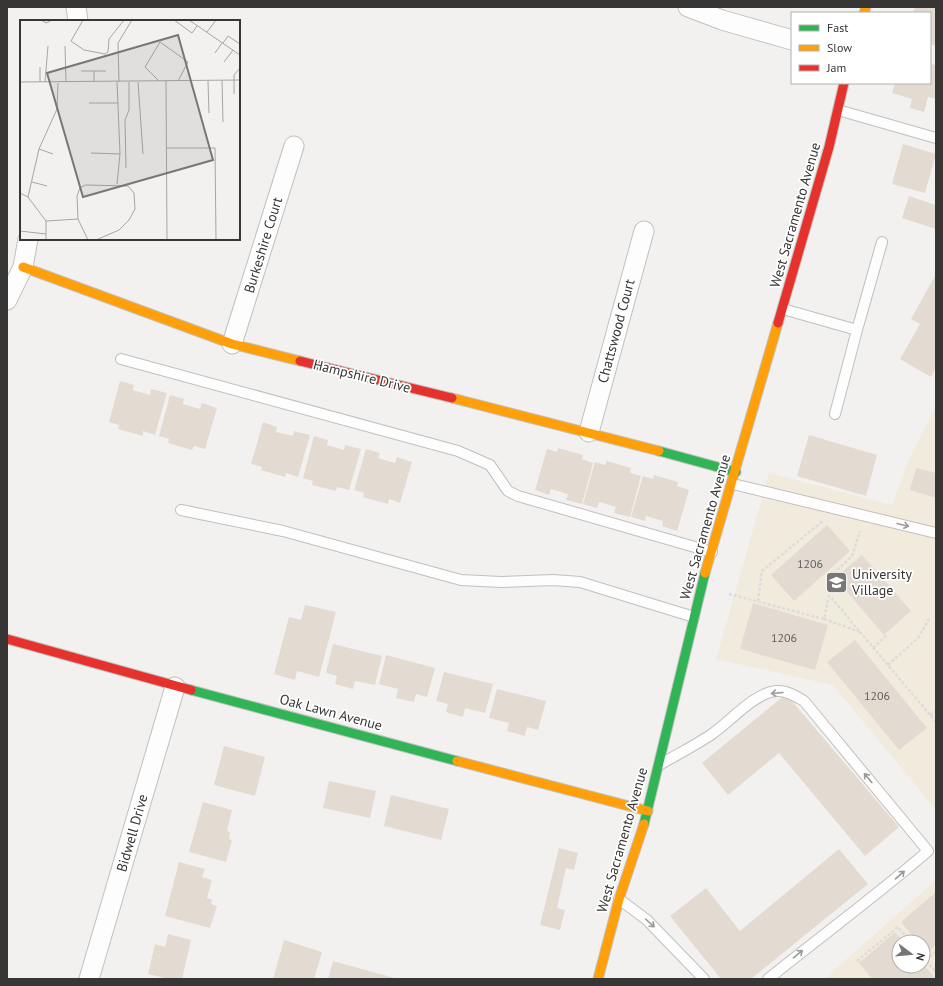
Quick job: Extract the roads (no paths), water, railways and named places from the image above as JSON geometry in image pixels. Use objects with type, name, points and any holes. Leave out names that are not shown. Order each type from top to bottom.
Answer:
[{"type":"street","points":[[76,7],[78,20]]},
{"type":"street","points":[[688,7],[724,14],[791,40]]},
{"type":"street","name":"West Sacramento Avenue","points":[[598,979],[619,899],[648,811],[694,617],[783,309],[838,110],[844,84]]},
{"type":"street","name":"Burkeshire Court","points":[[232,344],[294,146]]},
{"type":"street","name":"Chattswood Court","points":[[588,432],[644,231]]},
{"type":"street","points":[[7,300],[23,268],[28,240]]},
{"type":"street","name":"Hampshire Drive","points":[[23,268],[232,344],[588,432],[736,472]]},
{"type":"street","name":"Oak Lawn Avenue","points":[[7,639],[175,687],[300,718],[648,811]]},
{"type":"street","name":"Bidwell Drive","points":[[89,979],[175,687]]},
{"type":"lane","points":[[838,110],[936,138]]},
{"type":"lane","points":[[834,414],[882,242]]},
{"type":"lane","points":[[783,309],[857,330]]},
{"type":"lane","points":[[121,359],[458,451],[490,465],[508,491],[518,496],[712,552]]},
{"type":"lane","points":[[733,484],[936,533]]},
{"type":"lane","points":[[182,510],[283,531],[461,580],[501,582],[552,580],[580,582],[694,617]]},
{"type":"lane","points":[[659,765],[713,734],[762,696],[775,691],[786,692],[796,696],[804,702],[928,851],[886,888],[817,939],[768,979]]},
{"type":"lane","points":[[619,899],[647,920],[704,979]]},
{"type":"place","name":"University Village","points":[[837,582]]}]
